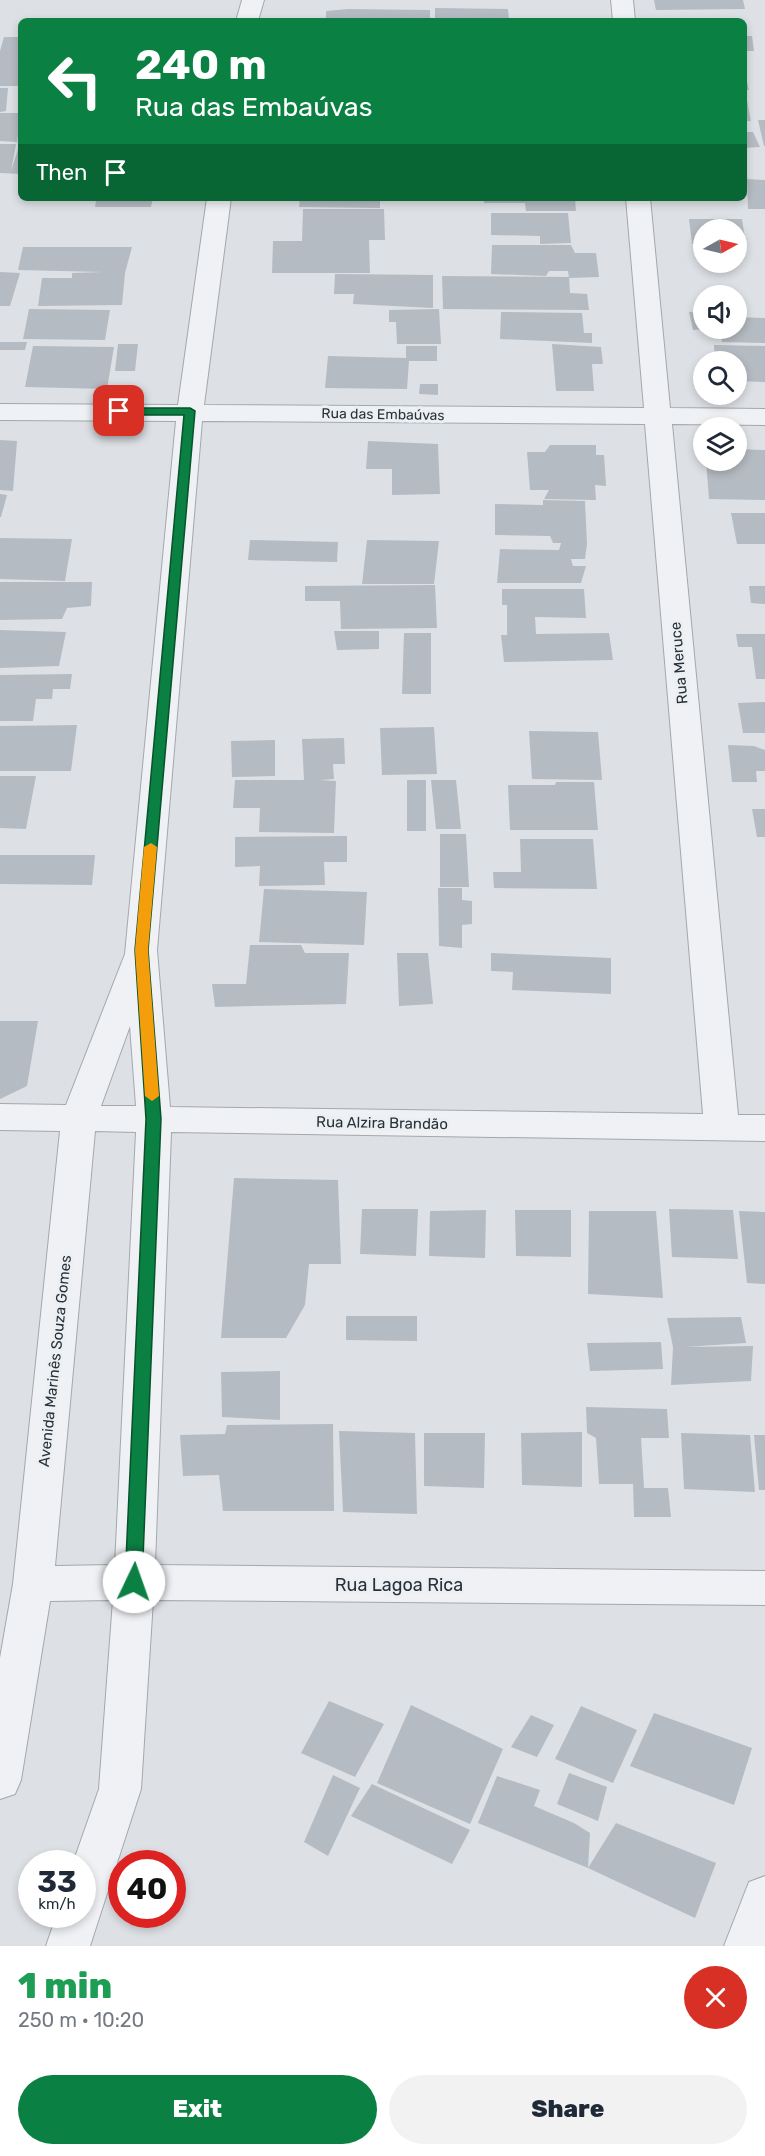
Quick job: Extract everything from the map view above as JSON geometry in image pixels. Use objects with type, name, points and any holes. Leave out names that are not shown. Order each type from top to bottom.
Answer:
[{"type":"street","points":[[236,0],[237,18]]},
{"type":"street","points":[[248,18],[253,0]]},
{"type":"street","points":[[622,0],[624,18]]},
{"type":"street","name":"Avenida Marinês Souza Gomes","points":[[96,1860],[120,1789],[134,1582],[154,1119],[141,950],[190,411],[219,201]]},
{"type":"street","name":"Rua Meruce","points":[[639,201],[722,1128]]},
{"type":"street","name":"Rua das Embaúvas","points":[[0,412],[190,411],[765,417]]},
{"type":"street","name":"Avenida Marinês Souza Gomes","points":[[0,1780],[33,1584],[79,1118],[141,950]]},
{"type":"street","name":"Rua Alzira Brandão","points":[[0,1117],[765,1128]]},
{"type":"street","name":"Rua Lagoa Rica","points":[[33,1584],[134,1582],[765,1587]]},
{"type":"street","points":[[746,1946],[765,1897]]},
{"type":"street","points":[[68,1946],[74,1928]]},
{"type":"building","points":[[654,0],[743,0],[745,9],[656,10]]},
{"type":"building","points":[[435,8],[508,9],[509,18],[435,18]]},
{"type":"building","points":[[430,10],[430,18],[326,18],[326,11]]},
{"type":"building","points":[[747,36],[752,36],[754,51],[747,51]]},
{"type":"building","points":[[4,37],[18,37],[18,86],[0,86],[0,51]]},
{"type":"building","points":[[0,88],[8,88],[6,111],[0,112]]},
{"type":"building","points":[[747,100],[751,121],[747,121]]},
{"type":"building","points":[[0,113],[18,113],[17,142],[0,141]]},
{"type":"building","points":[[758,120],[765,120],[765,146],[764,146]]},
{"type":"building","points":[[747,132],[753,132],[760,147],[747,148]]},
{"type":"building","points":[[0,144],[16,144],[11,171],[18,149],[18,174],[0,173]]},
{"type":"building","points":[[747,179],[765,180],[765,209],[748,209]]},
{"type":"building","points":[[96,201],[152,201],[151,207],[95,207]]},
{"type":"building","points":[[300,201],[380,201],[380,208],[299,207]]},
{"type":"building","points":[[484,201],[575,201],[576,211],[526,211],[525,203],[484,203]]},
{"type":"building","points":[[303,209],[384,209],[385,240],[369,240],[370,273],[272,273],[273,241],[302,241]]},
{"type":"building","points":[[491,213],[568,213],[571,243],[540,244],[540,236],[491,235]]},
{"type":"building","points":[[689,219],[693,219],[692,244]]},
{"type":"building","points":[[492,245],[571,245],[575,253],[596,253],[599,277],[569,278],[568,271],[549,271],[546,276],[491,274]]},
{"type":"building","points":[[23,247],[132,247],[125,273],[122,305],[38,306],[42,278],[72,278],[72,273],[103,272],[18,270]]},
{"type":"building","points":[[0,272],[20,273],[10,306],[0,306]]},
{"type":"building","points":[[335,274],[433,275],[433,308],[353,304],[354,294],[334,294]]},
{"type":"building","points":[[442,276],[569,277],[570,293],[587,294],[589,310],[443,309]]},
{"type":"building","points":[[29,309],[110,310],[105,340],[23,339]]},
{"type":"building","points":[[439,309],[441,344],[397,344],[396,322],[389,322],[389,310]]},
{"type":"building","points":[[501,312],[582,313],[584,333],[592,333],[592,343],[500,339]]},
{"type":"building","points":[[689,312],[693,312],[693,330]]},
{"type":"building","points":[[747,317],[765,318],[765,343],[722,342],[722,339],[747,339]]},
{"type":"building","points":[[0,342],[27,342],[25,350],[0,350]]},
{"type":"building","points":[[118,344],[138,344],[135,371],[115,371]]},
{"type":"building","points":[[552,344],[601,347],[603,364],[592,364],[594,391],[556,391]]},
{"type":"building","points":[[714,345],[765,346],[765,382],[747,381],[747,351],[714,351]]},
{"type":"building","points":[[33,346],[114,347],[107,389],[25,387]]},
{"type":"building","points":[[406,346],[437,346],[437,361],[409,361],[407,389],[325,388],[328,356],[406,358]]},
{"type":"building","points":[[420,384],[438,384],[438,395],[419,394]]},
{"type":"building","points":[[0,440],[17,441],[13,491],[0,490]]},
{"type":"building","points":[[368,441],[438,444],[440,494],[392,495],[392,469],[366,469]]},
{"type":"building","points":[[550,445],[596,445],[596,455],[604,455],[606,486],[595,485],[596,500],[544,499],[549,490],[530,490],[527,452],[545,452]]},
{"type":"building","points":[[747,449],[765,450],[765,500],[709,499],[707,471],[747,471]]},
{"type":"building","points":[[0,494],[7,495],[1,517],[0,517]]},
{"type":"building","points":[[543,500],[585,501],[587,544],[585,559],[571,559],[573,566],[586,566],[581,583],[497,583],[500,549],[559,550],[561,543],[553,543],[550,536],[495,535],[495,504],[543,505]]},
{"type":"building","points":[[731,513],[765,513],[765,544],[737,544]]},
{"type":"building","points":[[0,538],[72,539],[65,581],[0,579]]},
{"type":"building","points":[[250,540],[338,542],[337,562],[248,560]]},
{"type":"building","points":[[367,540],[439,541],[434,584],[362,584]]},
{"type":"building","points":[[0,582],[92,582],[91,606],[67,608],[62,619],[0,620]]},
{"type":"building","points":[[435,585],[437,628],[341,629],[340,601],[305,601],[305,586]]},
{"type":"building","points":[[749,586],[765,586],[765,604],[751,603]]},
{"type":"building","points":[[502,589],[584,589],[586,618],[535,617],[536,634],[609,633],[613,660],[504,662],[501,635],[507,635],[507,605],[502,605]]},
{"type":"building","points":[[0,630],[66,632],[59,666],[0,668]]},
{"type":"building","points":[[334,631],[379,631],[379,649],[337,650]]},
{"type":"building","points":[[404,633],[431,633],[431,694],[402,694]]},
{"type":"building","points":[[736,634],[765,634],[765,679],[756,679],[752,647],[738,647]]},
{"type":"building","points":[[72,674],[70,689],[53,689],[52,699],[36,699],[33,721],[0,721],[0,675]]},
{"type":"building","points":[[765,702],[765,733],[743,733],[738,703]]},
{"type":"building","points":[[77,725],[71,771],[0,771],[0,726]]},
{"type":"building","points":[[434,727],[437,774],[382,775],[380,728]]},
{"type":"building","points":[[529,731],[598,732],[602,780],[532,779]]},
{"type":"building","points":[[344,738],[345,764],[333,764],[334,779],[320,780],[336,781],[334,833],[259,832],[260,808],[233,808],[235,780],[304,780],[302,739]]},
{"type":"building","points":[[275,740],[275,776],[232,777],[231,741]]},
{"type":"building","points":[[728,745],[754,746],[765,750],[765,771],[756,771],[757,782],[732,782]]},
{"type":"building","points":[[0,776],[36,776],[26,829],[0,828]]},
{"type":"building","points":[[407,780],[426,780],[426,831],[407,831]]},
{"type":"building","points":[[431,780],[456,780],[461,829],[436,829]]},
{"type":"building","points":[[556,782],[594,782],[598,830],[510,830],[508,785],[555,785]]},
{"type":"building","points":[[752,809],[765,809],[765,837],[757,837]]},
{"type":"building","points":[[440,834],[466,834],[469,887],[440,887]]},
{"type":"building","points":[[347,836],[347,862],[324,862],[325,885],[259,886],[260,866],[235,867],[235,837]]},
{"type":"building","points":[[520,839],[593,839],[597,889],[494,888],[493,872],[521,872]]},
{"type":"building","points":[[0,855],[95,855],[92,885],[0,884]]},
{"type":"building","points":[[438,888],[462,888],[462,900],[472,901],[472,924],[462,925],[462,948],[439,946]]},
{"type":"building","points":[[264,889],[367,892],[364,945],[259,942]]},
{"type":"building","points":[[250,945],[301,945],[305,953],[349,953],[346,1004],[215,1007],[212,984],[246,984]]},
{"type":"building","points":[[397,953],[428,953],[433,1004],[399,1006]]},
{"type":"building","points":[[491,953],[611,958],[611,994],[512,990],[513,972],[491,971]]},
{"type":"building","points":[[0,1021],[38,1021],[27,1086],[0,1099]]},
{"type":"building","points":[[234,1178],[338,1180],[341,1264],[309,1264],[305,1305],[286,1338],[221,1338]]},
{"type":"building","points":[[362,1209],[418,1209],[416,1256],[360,1254]]},
{"type":"building","points":[[669,1209],[733,1210],[738,1259],[672,1257]]},
{"type":"building","points":[[486,1210],[485,1258],[429,1256],[430,1211]]},
{"type":"building","points":[[515,1210],[571,1210],[571,1257],[516,1256]]},
{"type":"building","points":[[589,1211],[656,1211],[663,1298],[588,1294]]},
{"type":"building","points":[[739,1211],[765,1212],[765,1284],[747,1283]]},
{"type":"building","points":[[346,1316],[417,1316],[417,1341],[346,1340]]},
{"type":"building","points":[[741,1317],[746,1343],[685,1347],[753,1346],[751,1381],[671,1385],[673,1347],[667,1318]]},
{"type":"building","points":[[661,1342],[663,1369],[590,1371],[587,1343]]},
{"type":"building","points":[[280,1371],[280,1420],[222,1417],[221,1372]]},
{"type":"building","points":[[586,1407],[667,1409],[669,1438],[641,1438],[644,1488],[668,1488],[671,1517],[634,1517],[633,1484],[599,1484],[596,1438],[587,1433]]},
{"type":"building","points":[[333,1424],[334,1511],[223,1511],[219,1475],[183,1476],[180,1435],[225,1434],[227,1425]]},
{"type":"building","points":[[339,1431],[415,1433],[417,1514],[343,1512]]},
{"type":"building","points":[[582,1432],[582,1487],[522,1485],[521,1433]]},
{"type":"building","points":[[424,1433],[485,1433],[484,1488],[424,1486]]},
{"type":"building","points":[[681,1433],[750,1435],[755,1492],[684,1489]]},
{"type":"building","points":[[754,1435],[765,1435],[765,1490],[759,1490]]},
{"type":"building","points":[[329,1701],[384,1724],[355,1777],[301,1753]]},
{"type":"building","points":[[411,1705],[503,1749],[470,1824],[377,1783]]},
{"type":"building","points":[[581,1706],[637,1730],[613,1783],[555,1759]]},
{"type":"building","points":[[654,1713],[752,1748],[734,1805],[630,1766]]},
{"type":"building","points":[[531,1715],[554,1725],[537,1757],[511,1747]]},
{"type":"building","points":[[569,1773],[607,1787],[598,1821],[557,1804]]},
{"type":"building","points":[[333,1775],[360,1788],[328,1856],[304,1842]]},
{"type":"building","points":[[497,1776],[540,1790],[534,1806],[574,1823],[590,1833],[588,1868],[478,1823]]},
{"type":"building","points":[[372,1784],[470,1830],[452,1864],[351,1816]]},
{"type":"building","points":[[616,1823],[716,1863],[695,1918],[588,1868]]},
{"type":"slow traffic","points":[[151,847],[141,950],[152,1096]]},
{"type":"route","points":[[119,411],[190,411],[141,950],[154,1119],[134,1582]]}]
